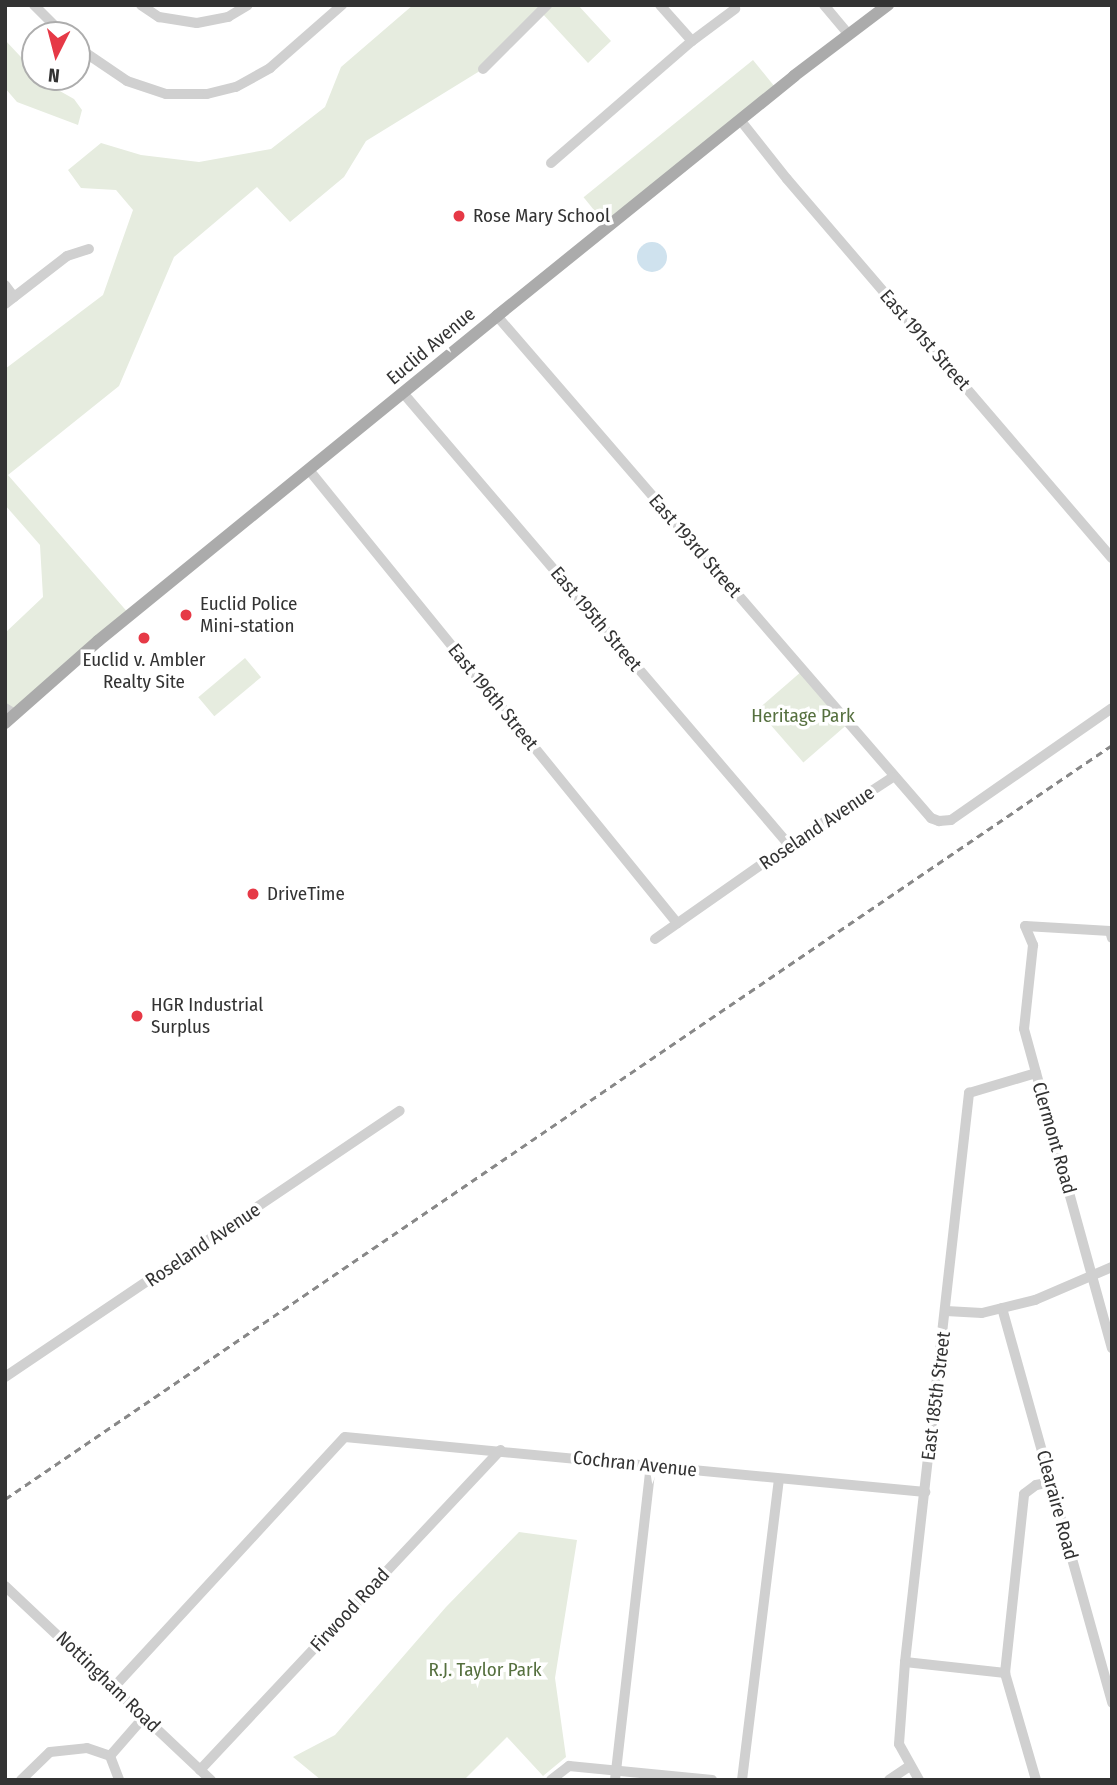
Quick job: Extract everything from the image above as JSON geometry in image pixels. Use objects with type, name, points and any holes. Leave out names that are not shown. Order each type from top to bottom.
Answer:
[{"type":"main road","name":"Euclid Avenue","points":[[8,715],[497,316],[848,34],[888,5]]},
{"type":"street","points":[[34,5],[50,21]]},
{"type":"street","points":[[141,5],[159,17],[197,23],[228,17],[248,5]]},
{"type":"street","points":[[91,56],[127,80],[166,94],[207,94],[236,87],[270,68],[342,5]]},
{"type":"street","points":[[483,69],[547,5]]},
{"type":"street","points":[[660,5],[692,41]]},
{"type":"street","points":[[824,5],[848,34]]},
{"type":"street","points":[[551,163],[692,41],[735,9]]},
{"type":"street","name":"East 191st Street","points":[[741,121],[787,179],[1112,558]]},
{"type":"street","points":[[5,285],[10,301],[67,256],[89,249]]},
{"type":"street","name":"East 193rd Street","points":[[497,316],[893,777]]},
{"type":"street","name":"East 195th Street","points":[[404,394],[789,845]]},
{"type":"street","name":"East 196th Street","points":[[309,470],[677,923]]},
{"type":"street","name":"Roseland Avenue","points":[[655,939],[789,845],[893,777],[931,818],[939,821],[951,820],[1112,708]]},
{"type":"street","name":"Clermont Road","points":[[1112,938],[1110,931],[1025,926],[1033,945],[1024,1029],[1112,1348]]},
{"type":"street","name":"East 185th Street","points":[[919,1780],[899,1744],[905,1662],[969,1093],[1035,1073]]},
{"type":"street","name":"Roseland Avenue","points":[[5,1377],[400,1111]]},
{"type":"street","points":[[946,1311],[982,1313],[1035,1300],[1112,1267]]},
{"type":"street","name":"Clearaire Road","points":[[1002,1308],[1112,1703]]},
{"type":"street","name":"Cochran Avenue","points":[[114,1687],[345,1437],[925,1492]]},
{"type":"street","name":"Firwood Road","points":[[200,1770],[500,1450]]},
{"type":"street","points":[[615,1775],[651,1466]]},
{"type":"street","points":[[742,1780],[779,1479]]},
{"type":"street","points":[[1035,1780],[1005,1673],[1024,1494],[1036,1486],[1051,1482]]},
{"type":"street","name":"Nottingham Road","points":[[5,1586],[211,1780]]},
{"type":"street","points":[[905,1662],[1005,1673]]},
{"type":"street","points":[[110,1756],[144,1717]]},
{"type":"street","points":[[21,1780],[50,1752],[87,1748],[110,1756],[120,1780]]},
{"type":"street","points":[[551,1780],[569,1766],[615,1775],[712,1780]]},
{"type":"street","points":[[890,1780],[910,1766]]},
{"type":"green space","points":[[413,5],[578,5],[611,41],[588,63],[541,12],[483,69],[366,141],[344,177],[290,222],[257,187],[174,257],[119,386],[8,475],[130,615],[15,714],[5,705],[5,633],[43,597],[40,545],[5,505],[5,369],[103,295],[133,210],[116,190],[81,188],[68,170],[101,143],[141,155],[199,162],[271,149],[325,107],[341,67]]},
{"type":"green space","points":[[5,40],[21,57],[21,91],[60,91],[74,99],[82,110],[78,125],[17,102],[5,88]]},
{"type":"green space","points":[[753,60],[777,90],[607,227],[584,197]]},
{"type":"green space","points":[[245,658],[261,677],[214,716],[198,697]]},
{"type":"green space","name":"Heritage Park","points":[[802,671],[848,724],[803,763],[757,710]]},
{"type":"green space","name":"R.J. Taylor Park","points":[[519,1532],[577,1540],[555,1678],[566,1757],[543,1776],[507,1737],[464,1780],[321,1780],[293,1757],[335,1735],[446,1607]]},
{"type":"water","points":[[652,242],[663,246],[667,257],[663,268],[652,272],[641,268],[637,257],[641,246]]},
{"type":"railway","points":[[5,1499],[1112,745]]},
{"type":"place","name":"Rose Mary School","points":[[459,216]]},
{"type":"place","name":"Euclid Police Mini-station","points":[[186,615]]},
{"type":"place","name":"Euclid v. Ambler Realty Site","points":[[144,638]]},
{"type":"place","name":"DriveTime","points":[[253,894]]},
{"type":"place","name":"HGR Industrial Surplus","points":[[137,1016]]}]
